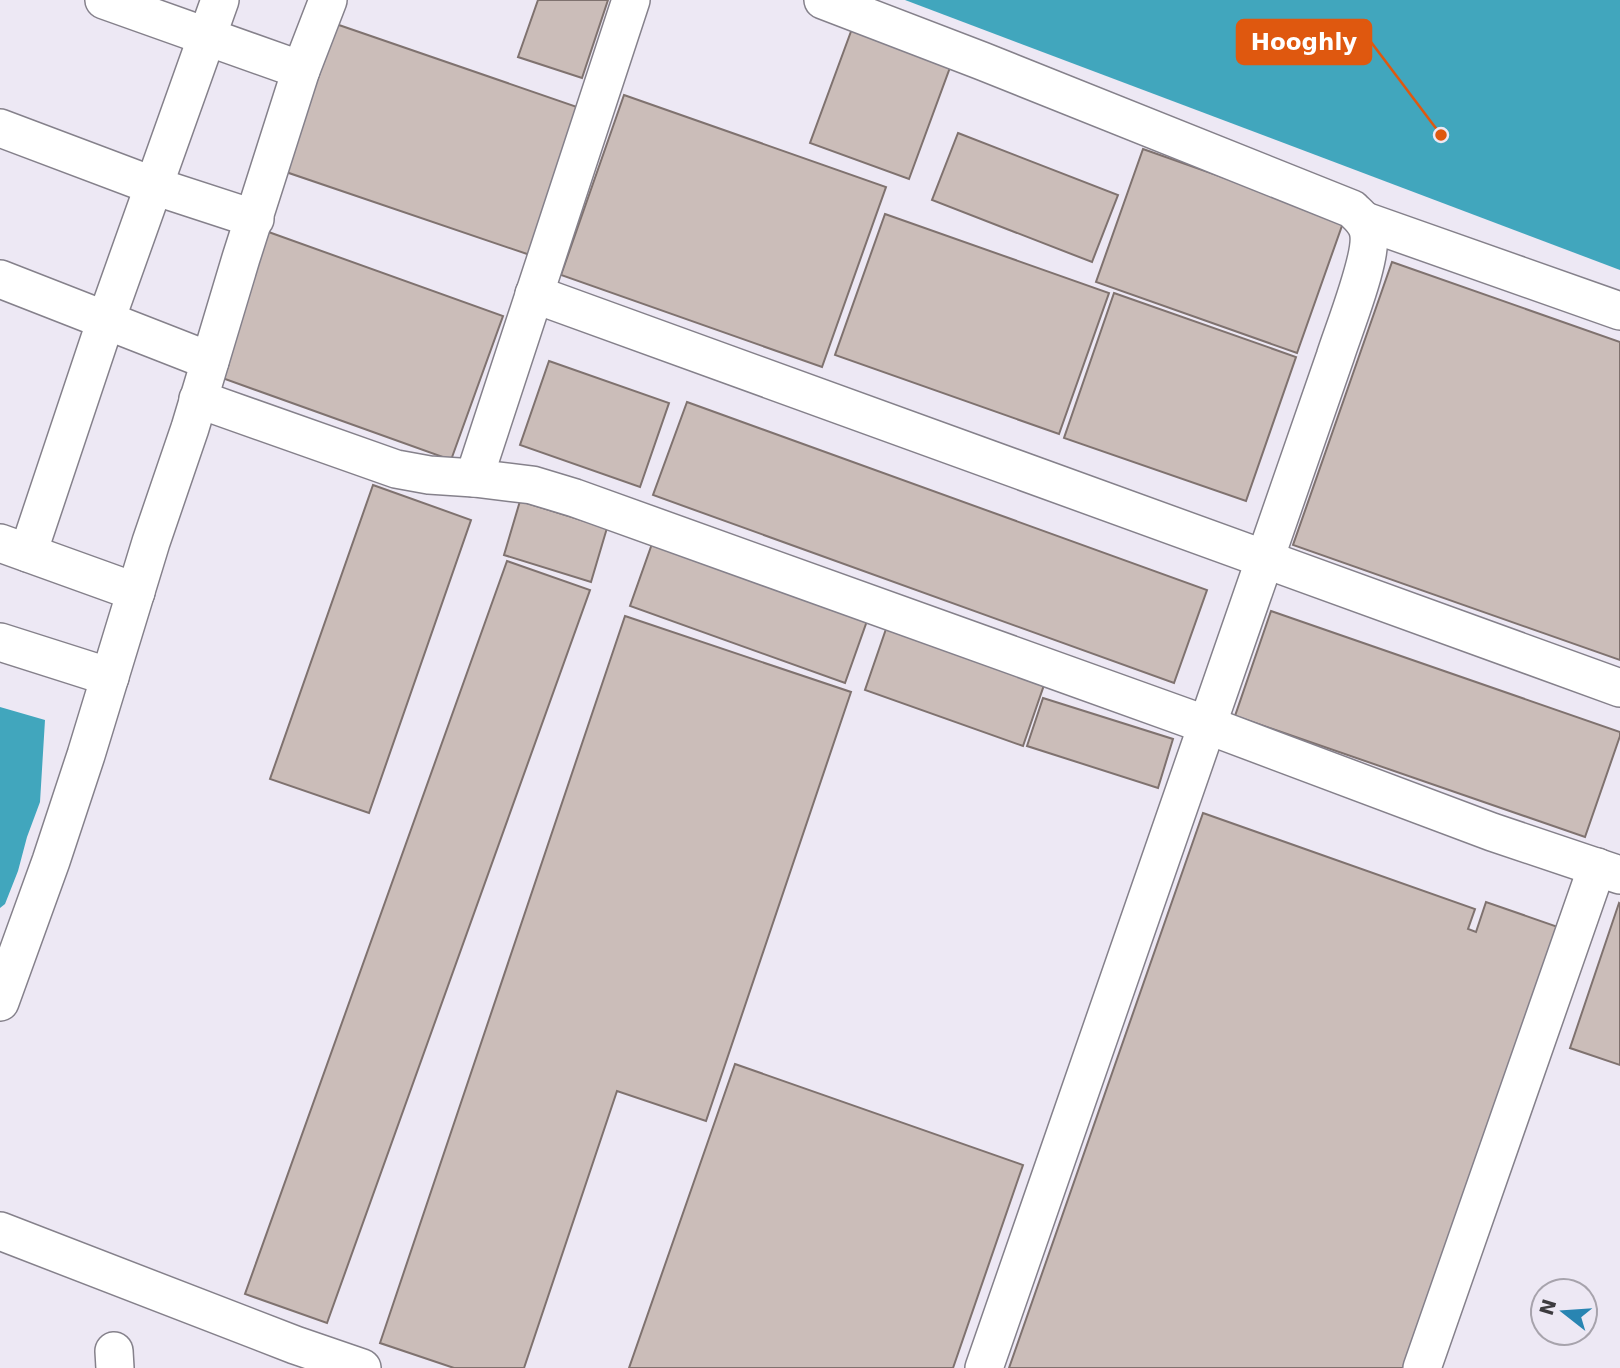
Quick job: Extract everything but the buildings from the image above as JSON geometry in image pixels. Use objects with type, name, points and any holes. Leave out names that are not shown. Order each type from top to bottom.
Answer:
[{"type":"street","points":[[104,0],[301,70]]},
{"type":"street","points":[[136,593],[14,548],[106,320],[219,0]]},
{"type":"street","points":[[0,1002],[51,861],[301,70],[328,0]]},
{"type":"street","points":[[474,478],[631,0]]},
{"type":"street","points":[[823,0],[1352,209],[1365,221],[1620,311]]},
{"type":"street","points":[[0,128],[154,186],[255,219]]},
{"type":"street","points":[[985,1368],[1367,261],[1370,233],[1365,221]]},
{"type":"street","points":[[0,279],[210,361]]},
{"type":"street","points":[[534,294],[1620,688]]},
{"type":"street","points":[[198,399],[396,469],[429,475],[532,485],[575,498],[1207,725],[1492,832],[1609,871],[1422,1368]]},
{"type":"street","points":[[0,642],[110,677]]},
{"type":"street","points":[[0,1231],[295,1345],[362,1368]]},
{"type":"water","points":[[905,0],[1620,0],[1620,270]]},
{"type":"water","points":[[0,707],[45,720],[40,802],[18,871],[5,904],[0,908]]},
{"type":"place","name":"Hooghly","points":[[1441,135]]}]
